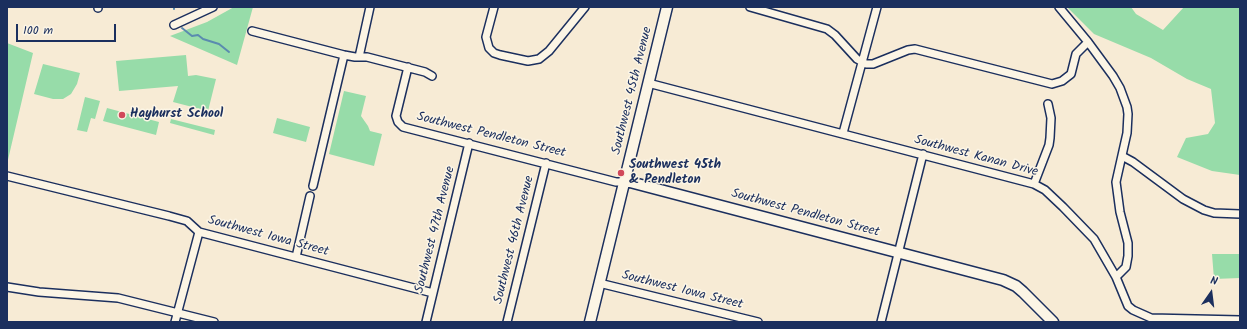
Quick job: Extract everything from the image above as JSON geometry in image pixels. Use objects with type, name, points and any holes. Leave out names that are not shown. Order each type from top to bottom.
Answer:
[{"type":"street","points":[[174,25],[213,7]]},
{"type":"street","points":[[359,57],[370,7]]},
{"type":"street","points":[[494,7],[486,37],[489,48],[494,53],[500,55],[528,61],[539,59],[549,51],[585,7]]},
{"type":"street","name":"Southwest 45th Avenue","points":[[590,322],[667,7]]},
{"type":"street","points":[[750,7],[827,29],[835,34],[852,54],[862,62],[873,64],[908,50],[915,49],[1052,84],[1062,82],[1071,74],[1076,54],[1088,42]]},
{"type":"street","points":[[843,133],[877,7]]},
{"type":"street","points":[[1059,7],[1088,42],[1113,76],[1125,100],[1128,120],[1127,133],[1116,182],[1120,212],[1128,243],[1128,256],[1126,267],[1116,277]]},
{"type":"street","points":[[252,31],[344,55],[367,57],[408,67],[425,72],[432,76]]},
{"type":"street","points":[[313,186],[344,55]]},
{"type":"street","name":"Southwest Pendleton Street","points":[[408,67],[396,116],[398,122],[403,127],[616,182],[637,184],[1008,282],[1024,292],[1054,322]]},
{"type":"street","name":"Southwest Kanan Drive","points":[[648,83],[1034,184],[1045,190],[1064,207],[1094,239],[1116,277],[1128,306],[1133,310],[1151,318],[1239,321]]},
{"type":"street","points":[[1034,184],[1049,145],[1051,118],[1048,104]]},
{"type":"street","name":"Southwest 47th Avenue","points":[[426,322],[469,144]]},
{"type":"street","points":[[881,322],[923,154]]},
{"type":"street","points":[[1122,156],[1133,162],[1183,199],[1204,210],[1214,213],[1240,214]]},
{"type":"street","name":"Southwest 46th Avenue","points":[[507,322],[546,163]]},
{"type":"street","name":"Southwest Iowa Street","points":[[7,176],[187,222],[200,232],[433,294]]},
{"type":"street","points":[[296,257],[310,196]]},
{"type":"street","points":[[175,322],[200,232]]},
{"type":"street","name":"Southwest Iowa Street","points":[[599,283],[758,322]]},
{"type":"street","points":[[7,287],[39,292],[118,298],[214,322]]},
{"type":"green space","points":[[234,7],[253,7],[237,65],[170,36],[207,22]]},
{"type":"green space","points":[[1067,7],[1131,7],[1136,14],[1163,30],[1184,7],[1240,7],[1240,175],[1212,171],[1177,157],[1186,138],[1208,134],[1215,123],[1211,89],[1187,79],[1151,58],[1094,34]]},
{"type":"green space","points":[[7,43],[33,53],[7,164]]},
{"type":"green space","points":[[186,55],[188,76],[196,75],[216,79],[208,111],[173,102],[178,86],[119,91],[116,61]]},
{"type":"green space","points":[[43,64],[80,73],[77,84],[71,94],[63,99],[53,99],[34,94]]},
{"type":"green space","points":[[344,91],[366,96],[361,116],[370,131],[382,134],[374,166],[329,154]]},
{"type":"green space","points":[[85,97],[100,101],[95,119],[91,118],[87,132],[77,130]]},
{"type":"green space","points":[[107,108],[159,122],[156,135],[103,121]]},
{"type":"green space","points":[[277,118],[310,127],[306,142],[273,133]]},
{"type":"green space","points":[[171,119],[215,130],[214,135],[170,123]]},
{"type":"green space","points":[[1212,254],[1240,254],[1240,278],[1214,279]]},
{"type":"waterway","points":[[182,28],[192,36],[198,35],[203,39],[219,44],[229,52]]},
{"type":"place","name":"Hayhurst School","points":[[122,115]]},
{"type":"place","name":"Southwest 45th & Pendleton","points":[[621,173]]}]
